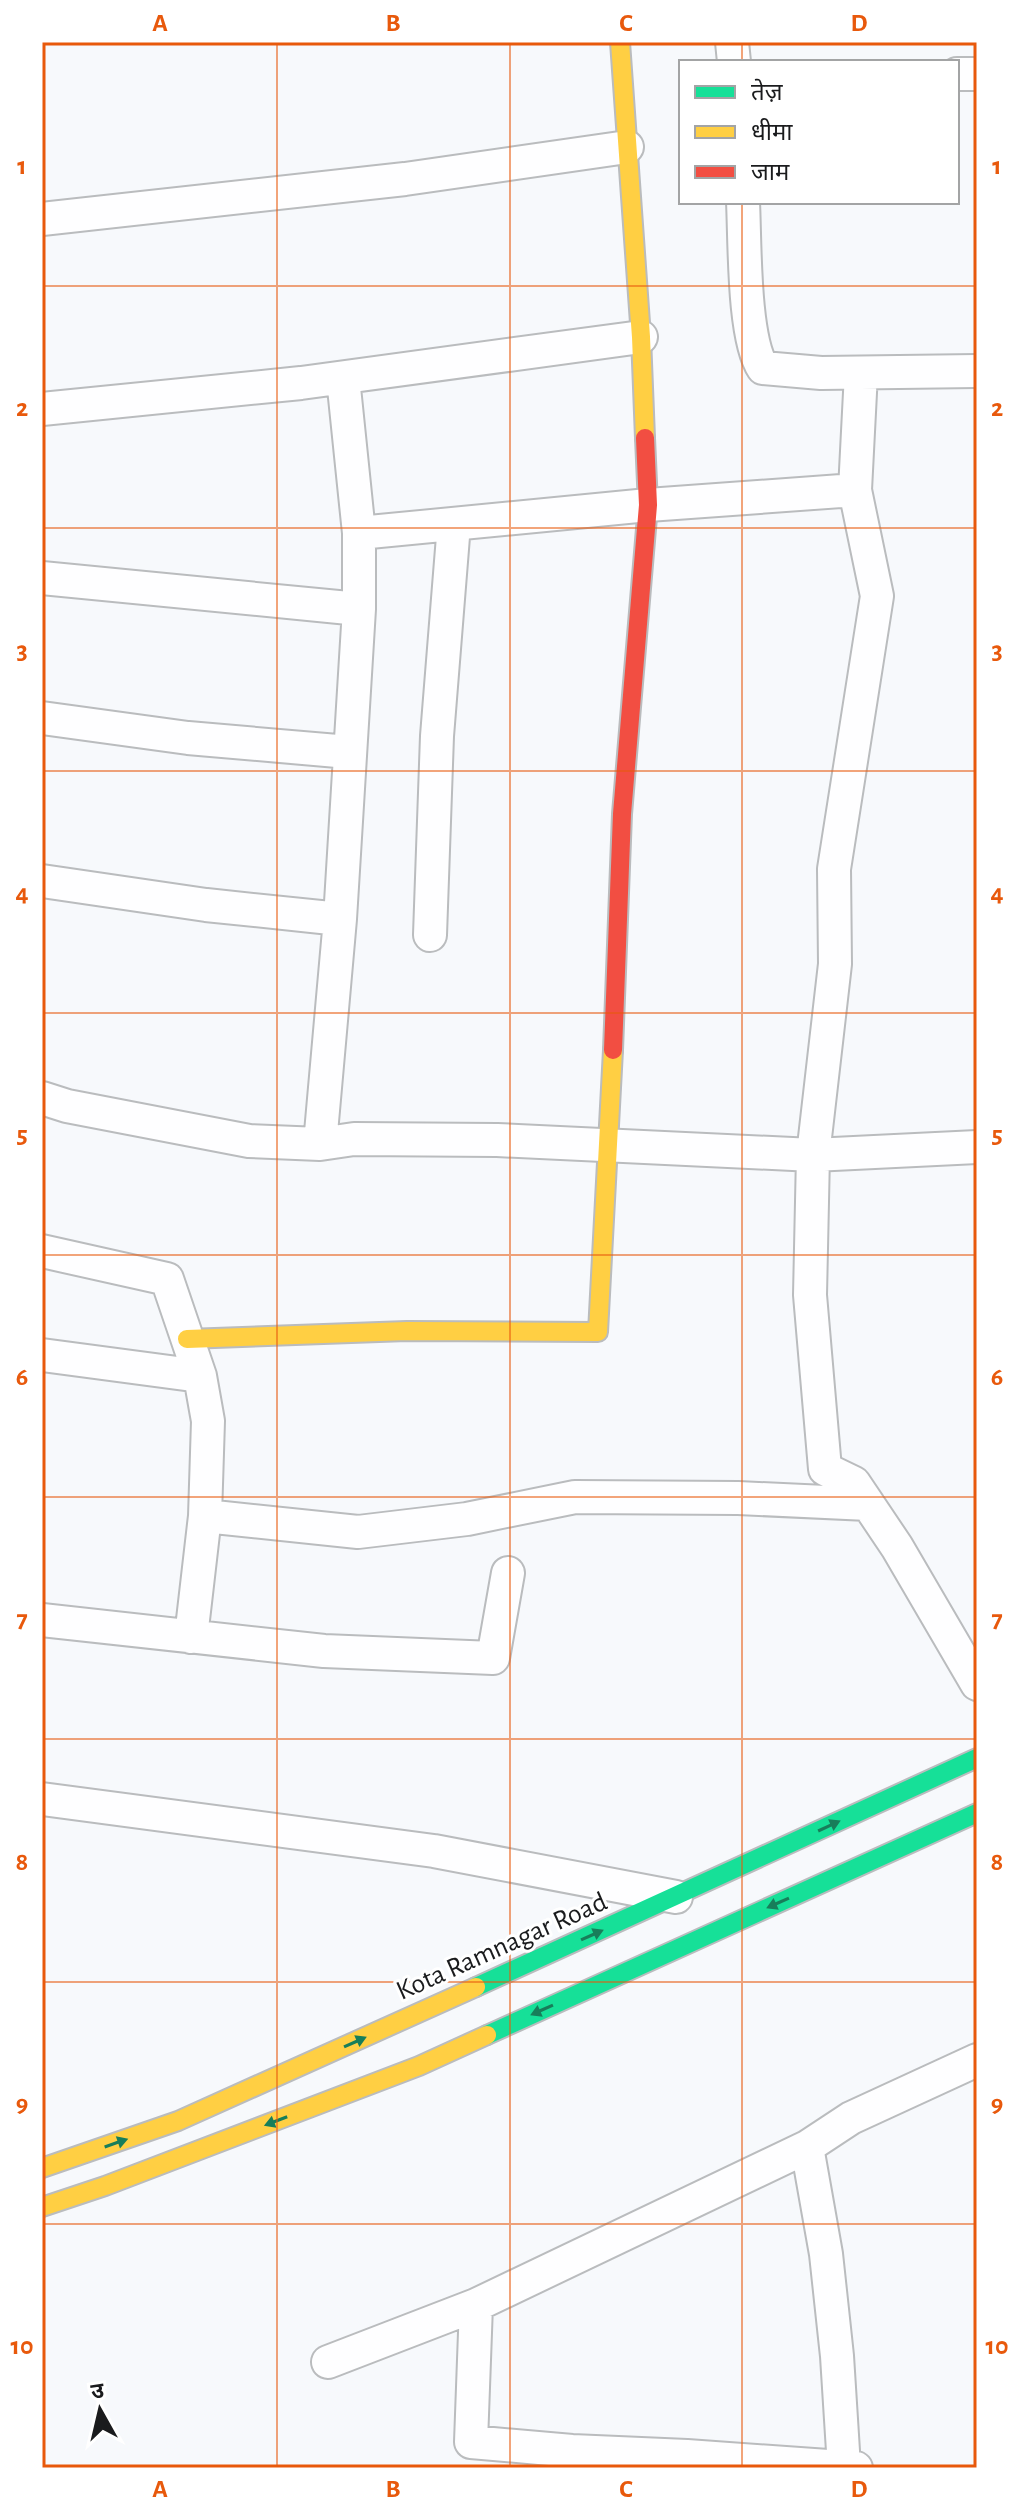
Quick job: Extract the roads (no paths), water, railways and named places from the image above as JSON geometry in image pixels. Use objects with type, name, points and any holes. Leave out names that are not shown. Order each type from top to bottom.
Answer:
[{"type":"street","points":[[187,1339],[407,1331],[598,1332],[610,1145],[622,814],[648,505],[641,337],[620,42]]},
{"type":"street","points":[[42,219],[405,179],[627,147]]},
{"type":"street","points":[[743,204],[750,330],[756,357],[763,368],[821,373],[977,371]]},
{"type":"street","points":[[42,409],[343,378],[641,337]]},
{"type":"street","points":[[861,373],[855,490],[877,596],[834,869],[835,964],[813,1155],[810,1295],[825,1469],[854,1483],[935,1609],[977,1684]]},
{"type":"street","points":[[320,1144],[340,919],[359,609],[359,533],[343,378]]},
{"type":"street","points":[[359,533],[648,505],[855,490]]},
{"type":"street","points":[[430,935],[437,736],[454,524]]},
{"type":"street","points":[[42,578],[359,609]]},
{"type":"street","points":[[42,718],[173,736],[349,752]]},
{"type":"street","points":[[42,881],[206,905],[340,919]]},
{"type":"street","points":[[42,1098],[67,1106],[249,1141],[320,1144],[354,1139],[481,1140],[813,1155],[977,1147]]},
{"type":"street","points":[[42,1251],[167,1279],[200,1376],[208,1421],[205,1516],[191,1637]]},
{"type":"street","points":[[42,1355],[200,1376]]},
{"type":"street","points":[[205,1516],[358,1532],[467,1519],[575,1497],[738,1498],[868,1504]]},
{"type":"street","points":[[42,1620],[324,1651],[493,1658],[508,1573]]},
{"type":"street","name":"Kota Ramnagar Road","points":[[42,2168],[178,2121],[977,1758]]},
{"type":"street","points":[[42,1799],[434,1851],[676,1897]]},
{"type":"street","points":[[42,2207],[419,2066],[977,1813]]},
{"type":"street","points":[[328,2362],[476,2305],[807,2147],[851,2118],[977,2060]]},
{"type":"street","points":[[807,2147],[826,2254],[844,2467]]},
{"type":"street","points":[[476,2305],[471,2442],[856,2468]]}]
